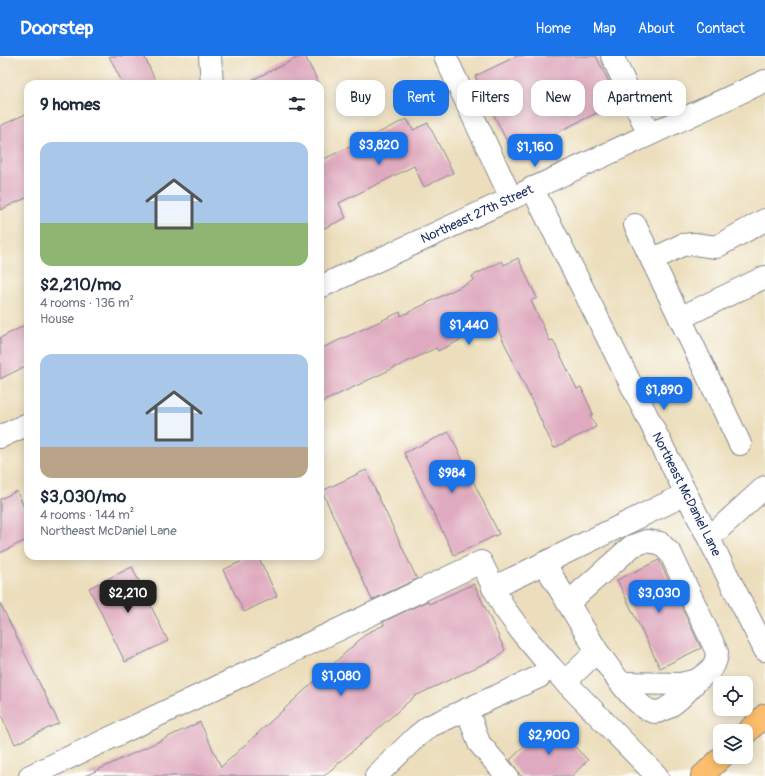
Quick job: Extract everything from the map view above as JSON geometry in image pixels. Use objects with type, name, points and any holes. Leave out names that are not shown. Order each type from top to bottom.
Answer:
[{"type":"highway","points":[[753,726],[765,715]]},
{"type":"highway","points":[[702,776],[715,764]]},
{"type":"street","points":[[210,56],[212,80]]},
{"type":"street","points":[[444,56],[511,198]]},
{"type":"street","points":[[612,56],[649,134]]},
{"type":"street","name":"Northeast 27th Street","points":[[324,285],[765,81]]},
{"type":"street","name":"Northeast McDaniel Lane","points":[[532,188],[765,650]]},
{"type":"street","points":[[652,260],[682,245],[694,244],[716,247],[765,220]]},
{"type":"street","points":[[635,225],[740,444]]},
{"type":"street","points":[[680,318],[765,277]]},
{"type":"street","points":[[0,437],[24,426]]},
{"type":"street","points":[[709,538],[765,487]]},
{"type":"street","points":[[493,588],[686,494]]},
{"type":"street","points":[[544,563],[568,603],[597,651],[636,702],[648,710],[656,712],[671,706],[687,692],[697,680],[709,672],[717,661],[717,652],[671,554],[660,543],[646,541],[632,546],[568,603]]},
{"type":"street","points":[[30,776],[481,562],[504,608],[519,629],[558,674],[656,776]]},
{"type":"street","points":[[382,774],[416,737],[430,726],[539,677],[558,674],[597,651]]},
{"type":"street","points":[[467,710],[479,743],[507,776]]},
{"type":"building","points":[[109,56],[144,56],[155,80],[121,80]]},
{"type":"building","points":[[301,56],[305,56],[317,80],[252,80]]},
{"type":"building","points":[[517,56],[596,56],[608,80],[593,80],[593,115],[513,154],[494,116],[523,116],[523,80],[477,80],[475,76]]},
{"type":"building","points":[[24,115],[24,199],[0,210],[0,126]]},
{"type":"building","points":[[407,119],[413,130],[428,123],[453,173],[424,187],[414,166],[339,203],[346,218],[324,228],[324,159]]},
{"type":"building","points":[[518,258],[537,298],[531,301],[550,341],[553,340],[577,389],[581,387],[593,414],[590,415],[596,427],[554,448],[495,323],[438,351],[436,348],[324,401],[324,347],[400,312],[401,316],[474,280],[472,276],[502,261],[504,265]]},
{"type":"building","points":[[24,326],[24,367],[0,379],[0,338]]},
{"type":"building","points":[[449,432],[499,534],[454,555],[404,453]]},
{"type":"building","points":[[366,470],[417,579],[372,600],[324,495],[324,490]]},
{"type":"building","points":[[17,491],[24,507],[24,541],[0,553],[0,499]]},
{"type":"building","points":[[244,560],[260,560],[277,596],[244,612],[223,570]]},
{"type":"building","points":[[659,560],[701,648],[660,668],[617,580]]},
{"type":"building","points":[[132,567],[168,641],[125,662],[89,588]]},
{"type":"building","points":[[474,584],[505,650],[496,658],[415,696],[324,776],[85,776],[200,722],[221,767],[367,633],[384,625],[383,622],[427,601],[429,604]]},
{"type":"building","points":[[0,603],[59,723],[15,744],[0,713]]},
{"type":"building","points":[[550,722],[588,760],[572,776],[521,776],[510,760]]}]
